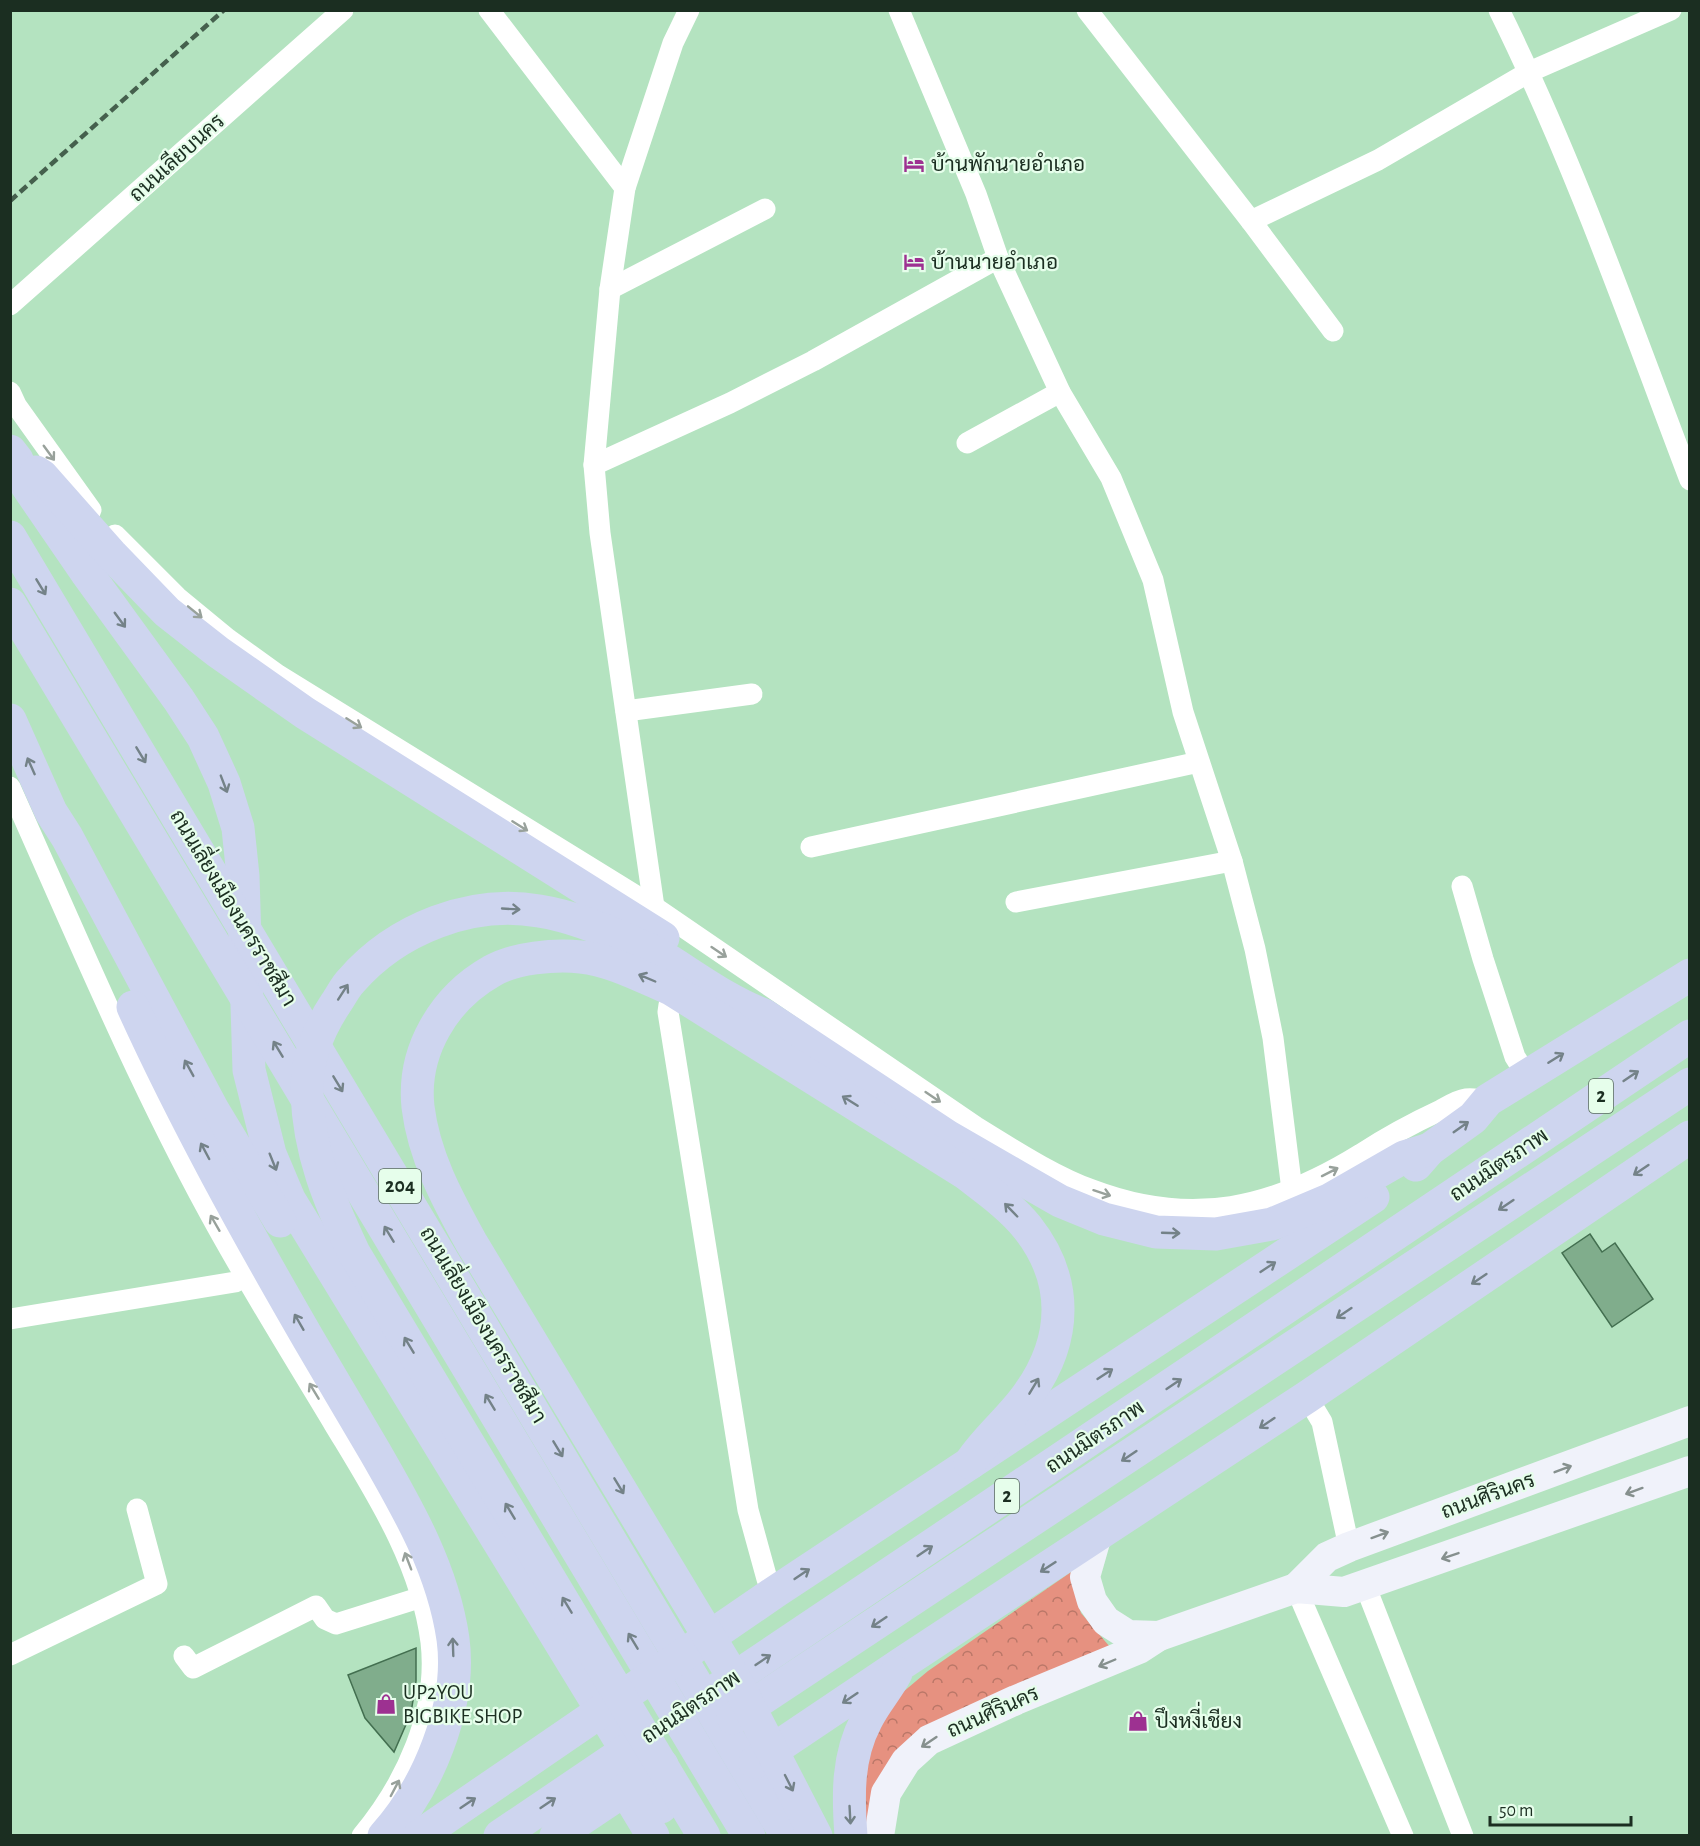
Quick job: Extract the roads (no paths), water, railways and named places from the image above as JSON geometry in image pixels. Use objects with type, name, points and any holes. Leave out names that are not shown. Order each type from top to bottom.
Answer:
[{"type":"highway","points":[[14,456],[42,476],[98,563],[203,737],[224,783],[238,828],[243,876],[249,1070],[270,1154],[289,1199],[521,1574],[678,1836]]},
{"type":"highway","name":"ถนนเลี่ยงเมืองนครราชสีมา","points":[[10,537],[788,1836]]},
{"type":"highway","points":[[98,563],[267,688],[753,997],[764,1015]]},
{"type":"highway","name":"ถนนเลี่ยงเมืองนครราชสีมา","points":[[10,604],[749,1836]]},
{"type":"highway","points":[[10,720],[51,812],[67,837],[213,1110],[521,1574],[704,1836]]},
{"type":"highway","points":[[51,812],[59,843],[159,1064],[257,1250],[398,1492],[428,1549],[444,1594],[453,1641],[453,1681],[447,1721],[426,1772],[399,1819],[384,1836]]},
{"type":"highway","points":[[653,1836],[521,1574],[354,1253],[330,1203],[314,1152],[307,1092],[311,1055],[326,1019],[350,981],[378,955],[414,931],[445,918],[495,908],[538,910],[583,921],[655,952],[746,1009],[764,1015],[947,1136],[1060,1201],[1104,1219],[1156,1232],[1216,1234],[1272,1224],[1329,1200],[1404,1157],[1430,1149]]},
{"type":"highway","points":[[814,1836],[737,1683],[471,1242],[443,1190],[425,1145],[418,1106],[419,1071],[428,1041],[443,1012],[465,989],[493,970],[534,957],[581,957],[627,970],[671,988],[965,1173],[1002,1202],[1027,1227],[1047,1258],[1057,1293],[1058,1325],[1050,1359],[1028,1394],[982,1445],[970,1463]]},
{"type":"highway","points":[[419,1836],[775,1592],[1410,1173],[1430,1149],[1473,1118],[1488,1100],[1689,975]]},
{"type":"highway","name":"ถนนมิตรภาพ","points":[[500,1836],[1689,1036]]},
{"type":"highway","name":"ถนนมิตรภาพ","points":[[556,1836],[1689,1084]]},
{"type":"highway","points":[[647,1836],[901,1664],[1307,1397],[1689,1137]]},
{"type":"highway","points":[[1024,1428],[1122,1419]]},
{"type":"highway","points":[[851,1836],[848,1787],[854,1752],[866,1720],[886,1692],[901,1664]]},
{"type":"highway","points":[[763,1836],[773,1832],[798,1830],[814,1836]]},
{"type":"street","name":"ถนนเลียบนคร","points":[[10,305],[343,10]]},
{"type":"street","points":[[489,10],[625,188]]},
{"type":"street","points":[[654,913],[600,533],[594,465],[610,289],[625,188],[673,44],[689,10]]},
{"type":"street","points":[[899,10],[976,194],[998,258],[1060,392],[1111,478],[1153,580],[1181,702],[1232,861],[1256,950],[1273,1038],[1292,1190]]},
{"type":"street","points":[[1087,10],[1333,330]]},
{"type":"street","points":[[1499,10],[1529,72],[1605,255],[1689,480]]},
{"type":"street","points":[[1251,221],[1378,160],[1529,72],[1671,10]]},
{"type":"street","points":[[610,289],[765,209]]},
{"type":"street","points":[[594,465],[730,403],[813,361],[998,258]]},
{"type":"street","points":[[967,443],[1060,392]]},
{"type":"street","points":[[12,401],[93,514],[177,597],[228,639],[317,700],[654,913],[976,1127],[1091,1190],[1136,1204],[1185,1210],[1238,1207],[1292,1190],[1334,1171],[1398,1130],[1464,1099],[1488,1100]]},
{"type":"street","points":[[626,711],[752,694]]},
{"type":"street","points":[[811,847],[1199,762]]},
{"type":"street","points":[[10,787],[138,1072],[195,1186],[381,1502],[422,1597],[430,1642],[432,1681],[425,1721],[407,1765],[381,1812],[362,1836]]},
{"type":"street","points":[[1016,902],[1232,861]]},
{"type":"street","points":[[1462,886],[1515,1057],[1527,1076]]},
{"type":"street","points":[[666,1007],[748,1510],[767,1579],[775,1592]]},
{"type":"street","points":[[10,1319],[235,1282],[246,1276]]},
{"type":"street","points":[[1307,1397],[1322,1422],[1349,1547]]},
{"type":"street","name":"ถนนศิรินคร","points":[[1296,1588],[1327,1557],[1349,1547],[1689,1421]]},
{"type":"street","name":"ถนนศิรินคร","points":[[879,1836],[886,1793],[906,1761],[929,1740],[1016,1700],[1139,1649],[1159,1636],[1296,1588],[1344,1592],[1365,1586],[1689,1471]]},
{"type":"street","points":[[10,1655],[157,1584],[137,1509]]},
{"type":"street","name":"ถนนศิรินคร","points":[[1097,1535],[1085,1577],[1092,1602],[1106,1621],[1128,1635],[1159,1636]]},
{"type":"street","points":[[1365,1586],[1463,1836]]},
{"type":"street","points":[[1296,1588],[1403,1836]]},
{"type":"street","points":[[184,1656],[193,1668],[316,1606],[325,1620],[336,1624],[422,1597]]},
{"type":"railway","points":[[10,201],[224,10]]},
{"type":"place","name":"บ้านพักนายอำเภอ","points":[[914,164]]},
{"type":"place","name":"บ้านนายอำเภอ","points":[[914,262]]},
{"type":"place","name":"UP2YOU BIGBIKE SHOP","points":[[386,1704]]},
{"type":"place","name":"ปึงหงี่เชียง","points":[[1138,1721]]}]
